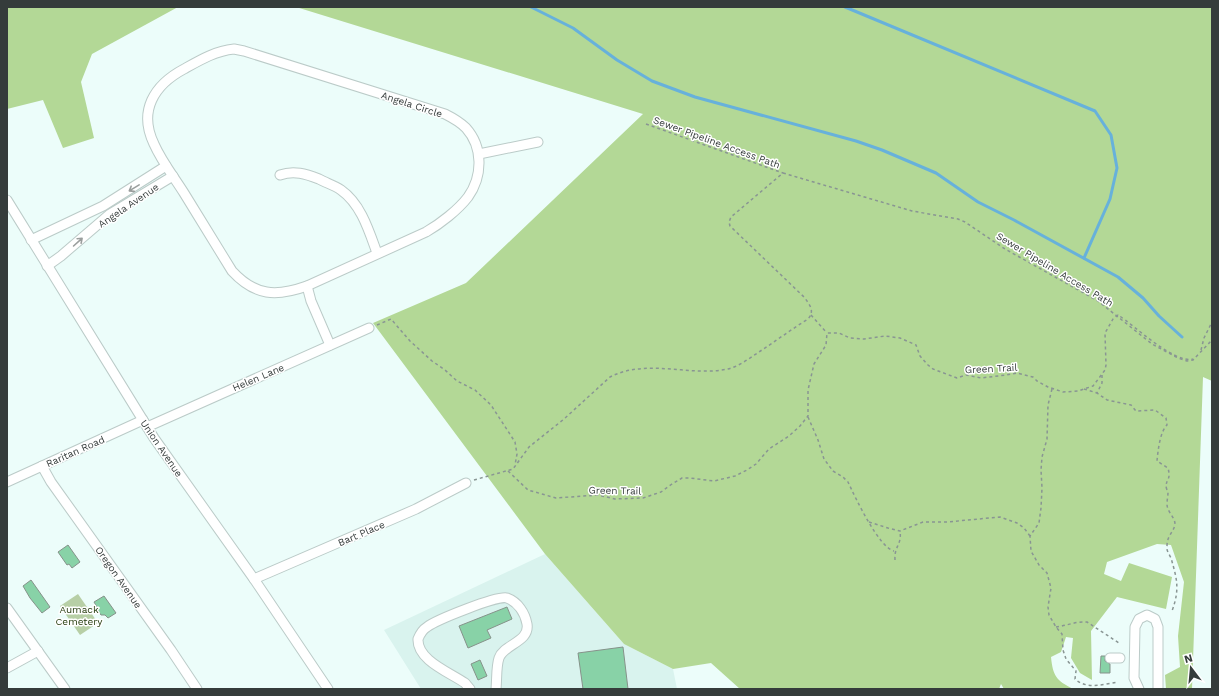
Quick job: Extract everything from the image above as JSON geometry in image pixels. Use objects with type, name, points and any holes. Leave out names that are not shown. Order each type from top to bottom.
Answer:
[{"type":"street","name":"Angela Circle","points":[[234,49],[446,114],[466,128],[479,154],[477,177],[473,189],[465,200],[440,224],[426,232],[306,286],[292,291],[275,293],[258,290],[249,286],[240,280],[232,271],[166,166],[154,144],[148,122],[151,101],[157,90],[173,75],[208,56],[222,50],[234,49]]},
{"type":"street","points":[[479,154],[538,142]]},
{"type":"street","name":"Angela Avenue","points":[[31,240],[103,206],[166,166]]},
{"type":"street","points":[[280,175],[288,172],[307,174],[342,190],[358,207],[377,253]]},
{"type":"street","name":"Angela Avenue","points":[[47,266],[110,214],[173,176]]},
{"type":"street","name":"Union Avenue","points":[[7,200],[145,423],[254,579],[328,689]]},
{"type":"street","points":[[306,286],[330,345]]},
{"type":"street","name":"Helen Lane","points":[[145,423],[370,328]]},
{"type":"street","name":"Raritan Road","points":[[7,482],[145,423]]},
{"type":"street","name":"Oregon Avenue","points":[[42,466],[51,482],[171,650],[197,689]]},
{"type":"street","name":"Bart Place","points":[[254,579],[416,509],[466,483]]},
{"type":"street","points":[[470,689],[465,683],[425,657],[420,651],[418,639],[423,630],[432,623],[483,603],[508,598],[519,606],[525,617],[527,628],[523,637],[508,648],[499,658],[496,689]]},
{"type":"street","points":[[7,608],[65,689]]},
{"type":"street","points":[[1139,689],[1134,678],[1135,627],[1138,619],[1147,615],[1155,620],[1158,627],[1158,689]]},
{"type":"street","points":[[7,668],[38,651]]},
{"type":"path","name":"Sewer Pipeline Access Path","points":[[646,124],[783,173],[912,211],[958,219],[965,222],[1005,249],[1098,301],[1164,352],[1178,358],[1187,361],[1193,360],[1212,340]]},
{"type":"path","name":"Sewer Pipeline Access Path","points":[[783,173],[731,217],[729,222],[730,226],[804,297],[812,310],[811,315]]},
{"type":"path","points":[[466,483],[508,470],[515,466],[529,447],[564,419],[610,377],[626,370],[636,369],[658,368],[710,371],[733,368],[808,319],[811,315],[827,333],[826,345],[814,364],[808,390],[808,416],[824,459],[833,471],[848,482],[877,536],[890,550],[894,551]]},
{"type":"path","points":[[1097,393],[1102,383],[1102,375],[1106,365],[1105,333],[1113,319],[1117,316],[1130,323],[1152,342],[1165,350],[1176,356],[1189,360],[1193,359],[1202,349],[1204,338],[1212,322]]},
{"type":"path","points":[[370,328],[391,319],[410,341],[432,361],[446,370],[457,381],[475,390],[492,405],[516,442],[517,454],[515,466]]},
{"type":"path","name":"Green Trail","points":[[827,333],[839,333],[850,338],[864,339],[885,336],[900,338],[916,345],[920,356],[933,369],[957,378],[966,376],[981,378],[1017,373],[1033,378],[1052,389],[1063,392],[1093,386],[1102,375]]},
{"type":"path","points":[[1030,536],[1039,523],[1041,508],[1042,457],[1047,439],[1048,405],[1052,389]]},
{"type":"path","points":[[1084,389],[1097,393],[1107,400],[1131,406],[1136,411],[1156,410],[1166,418],[1167,425],[1163,429],[1162,439],[1158,448],[1157,461],[1168,468],[1170,477],[1166,486],[1168,492],[1167,506],[1175,524],[1168,537],[1166,548],[1178,585],[1177,596],[1172,611]]},
{"type":"path","name":"Green Trail","points":[[508,470],[528,490],[556,498],[598,495],[615,499],[643,498],[661,492],[682,478],[714,481],[735,476],[756,464],[769,449],[789,436],[808,416]]},
{"type":"path","points":[[869,522],[900,531],[923,522],[947,522],[1000,517],[1017,523],[1024,528],[1030,536],[1031,551],[1039,565],[1047,573],[1051,588],[1048,607],[1049,616],[1062,634],[1063,650],[1066,658],[1076,671],[1075,679],[1082,684],[1092,686],[1118,682]]},
{"type":"path","points":[[894,560],[894,551],[901,539],[900,531]]},
{"type":"path","points":[[1056,627],[1087,622],[1119,643]]},
{"type":"shaded area","points":[[545,554],[624,644],[673,669],[677,689],[421,689],[384,630]]},
{"type":"green space","points":[[7,7],[178,7],[92,54],[81,82],[94,138],[63,148],[43,100],[7,109]]},
{"type":"green space","points":[[296,7],[1212,7],[1212,381],[1203,377],[1192,689],[1166,689],[1165,675],[1180,667],[1178,636],[1184,582],[1171,545],[1157,544],[1107,562],[1104,574],[1121,581],[1129,563],[1172,577],[1166,609],[1117,597],[1091,631],[1092,680],[1080,673],[1071,658],[1073,638],[1066,637],[1061,652],[1051,657],[1056,677],[1073,689],[1004,689],[1001,684],[999,689],[740,689],[711,663],[673,669],[624,644],[545,554],[373,323],[466,283],[643,114]]},
{"type":"green space","name":"Aumack Cemetery","points":[[78,594],[98,623],[80,635],[60,606]]},
{"type":"building","points":[[68,545],[80,562],[72,568],[69,564],[67,565],[58,552]]},
{"type":"building","points":[[31,580],[50,607],[42,613],[23,586]]},
{"type":"building","points":[[104,596],[116,613],[108,618],[105,615],[101,615],[94,602]]},
{"type":"building","points":[[507,607],[512,619],[487,630],[491,638],[468,648],[459,626]]},
{"type":"building","points":[[623,647],[628,689],[583,689],[578,653]]},
{"type":"building","points":[[1101,656],[1105,656],[1105,661],[1110,664],[1110,673],[1100,673]]},
{"type":"building","points":[[480,660],[487,676],[478,680],[471,664]]},
{"type":"waterway","points":[[531,7],[573,28],[617,60],[652,81],[695,97],[856,141],[882,150],[936,173],[978,202],[1118,277],[1143,298],[1159,316],[1182,337]]},
{"type":"waterway","points":[[845,7],[1095,111],[1111,135],[1117,168],[1110,199],[1084,258]]}]
